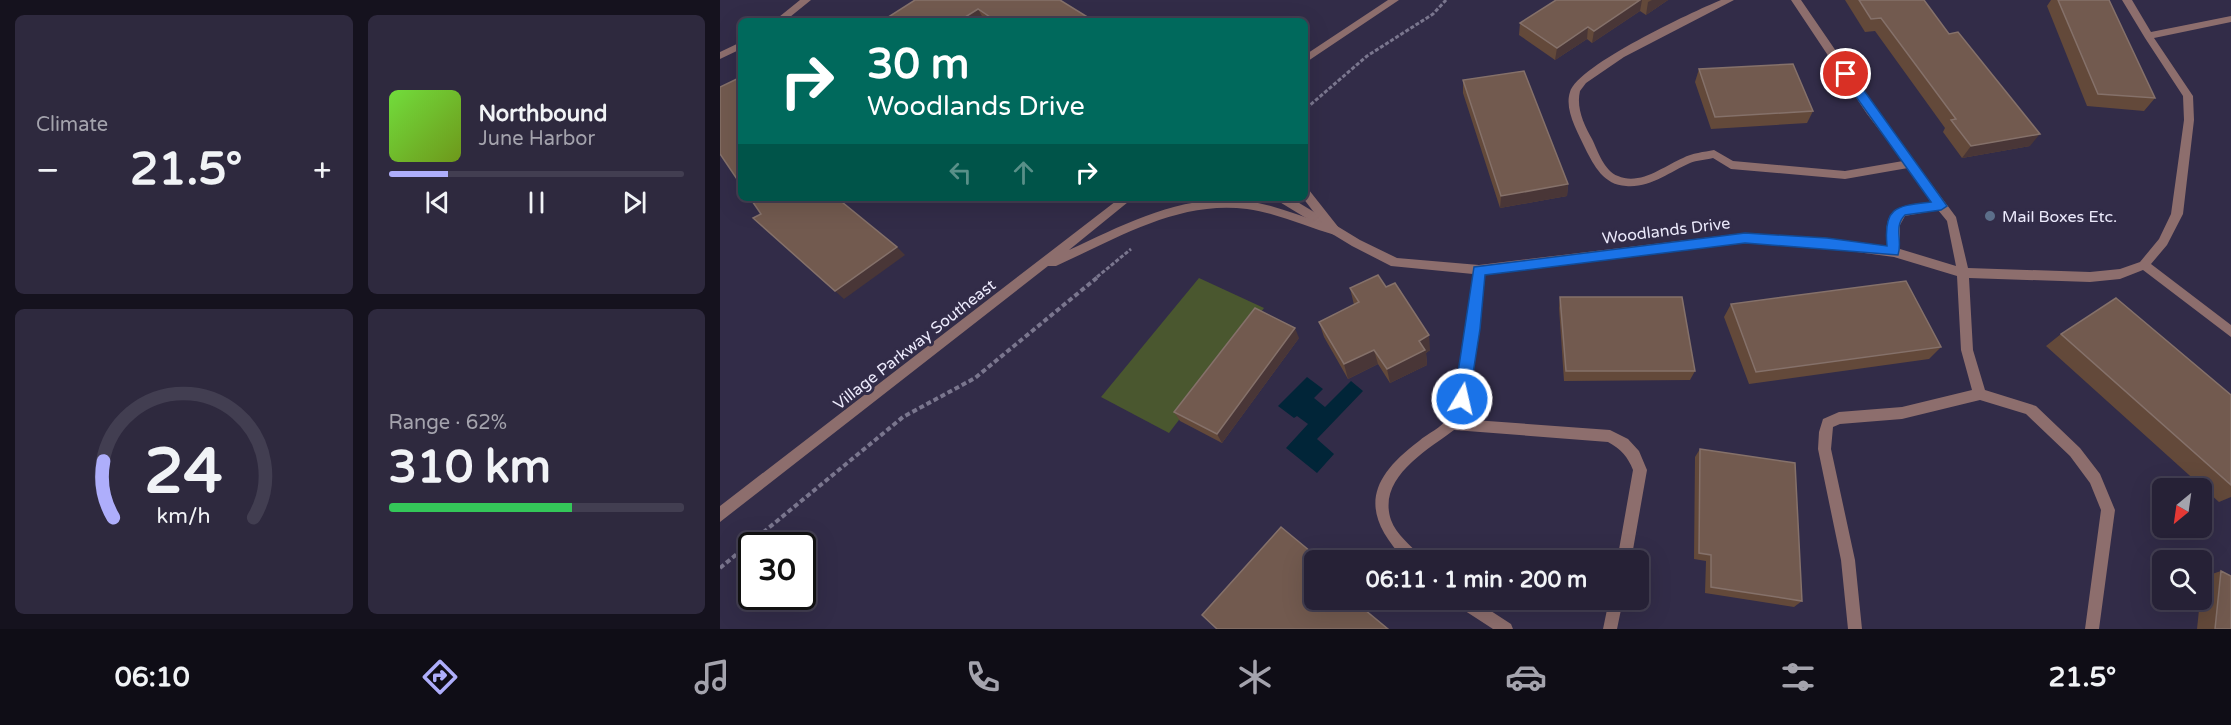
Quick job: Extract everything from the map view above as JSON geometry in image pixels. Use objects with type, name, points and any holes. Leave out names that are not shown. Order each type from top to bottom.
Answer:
[{"type":"street","points":[[782,18],[806,0]]},
{"type":"street","points":[[1308,58],[1394,0]]},
{"type":"street","points":[[1729,0],[1694,14],[1595,71],[1576,87],[1574,94],[1580,125],[1592,152],[1609,176],[1617,181],[1650,180],[1689,159],[1714,154],[1731,165],[1845,175],[1911,164]]},
{"type":"street","points":[[1796,0],[1871,111],[1952,220],[1963,273],[1967,350],[1980,394]]},
{"type":"street","points":[[2127,0],[2188,96],[2189,120],[2177,214],[2163,242],[2144,265],[2231,332]]},
{"type":"street","points":[[2148,36],[2231,19]]},
{"type":"street","points":[[720,56],[738,47]]},
{"type":"street","points":[[1308,197],[1335,231]]},
{"type":"street","name":"Village Parkway Southeast","points":[[720,516],[1124,201]]},
{"type":"street","name":"Woodlands Drive","points":[[1287,201],[1335,231],[1395,263],[1479,270],[1745,238],[1827,243],[1894,252],[1963,273],[2090,277],[2120,274],[2144,265]]},
{"type":"street","points":[[1037,269],[1147,222],[1198,204],[1247,205],[1335,231]]},
{"type":"street","points":[[1894,252],[1891,226],[1897,214],[1902,210],[1941,206]]},
{"type":"street","points":[[1407,550],[1384,521],[1383,497],[1388,480],[1398,466],[1452,424],[1462,399],[1472,340],[1479,270]]},
{"type":"street","points":[[1855,629],[1852,588],[1835,491],[1824,450],[1824,433],[1828,423],[1839,418],[1902,413],[1980,394],[2031,411],[2075,452],[2104,494],[2108,510],[2092,629]]},
{"type":"street","points":[[1452,424],[1611,436],[1623,442],[1634,455],[1640,470],[1626,550]]},
{"type":"street","points":[[1477,610],[1506,629]]},
{"type":"street","points":[[1610,629],[1614,610]]},
{"type":"path","points":[[1308,108],[1367,56],[1432,14],[1446,0]]},
{"type":"path","points":[[720,568],[903,417],[975,378],[1136,245]]},
{"type":"green space","points":[[1199,278],[1264,308],[1169,433],[1101,397]]},
{"type":"water","points":[[1307,377],[1323,389],[1314,398],[1325,407],[1351,381],[1363,391],[1317,439],[1334,454],[1317,473],[1286,448],[1308,424],[1297,416],[1294,418],[1278,406]]},
{"type":"building","points":[[915,0],[1060,0],[1089,18],[992,18],[978,9],[964,18],[887,18]]},
{"type":"building","points":[[1556,0],[1640,0],[1594,31],[1588,27],[1557,48],[1520,23]]},
{"type":"building","points":[[1859,0],[1924,0],[1949,34],[1958,32],[2040,134],[1971,146],[1951,120],[1956,119],[1881,18],[1871,19]]},
{"type":"building","points":[[2058,0],[2109,0],[2155,98],[2098,94]]},
{"type":"building","points":[[1793,64],[1813,111],[1715,117],[1699,69]]},
{"type":"building","points":[[1524,71],[1568,184],[1501,196],[1463,80]]},
{"type":"building","points":[[738,78],[738,181],[720,154],[720,87]]},
{"type":"building","points":[[752,201],[841,201],[897,247],[835,291],[753,218],[761,214]]},
{"type":"building","points":[[1378,275],[1386,287],[1395,283],[1429,335],[1419,341],[1425,350],[1387,369],[1374,350],[1344,364],[1319,322],[1359,302],[1350,288]]},
{"type":"building","points":[[1906,281],[1941,347],[1756,372],[1731,304]]},
{"type":"building","points":[[1560,297],[1682,297],[1695,371],[1566,371]]},
{"type":"building","points":[[2116,298],[2231,395],[2231,485],[2061,334]]},
{"type":"building","points":[[1255,308],[1295,328],[1217,434],[1174,412]]},
{"type":"building","points":[[1700,449],[1795,463],[1802,601],[1711,587],[1711,555],[1699,553]]},
{"type":"building","points":[[1281,527],[1309,550],[1304,550],[1304,610],[1365,610],[1388,629],[1217,629],[1202,615]]},
{"type":"building","points":[[2221,571],[2231,576],[2231,629],[2215,629]]},
{"type":"place","name":"Mail Boxes Etc.","points":[[1990,216]]},
{"type":"route","points":[[1462,399],[1474,329],[1479,270],[1745,238],[1827,243],[1894,252],[1891,226],[1897,214],[1902,210],[1941,206],[1846,74]]}]
